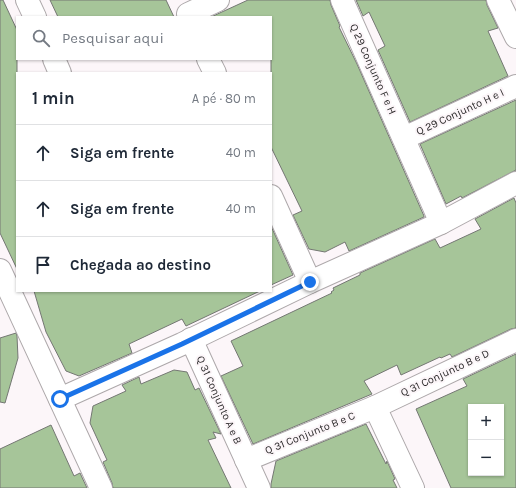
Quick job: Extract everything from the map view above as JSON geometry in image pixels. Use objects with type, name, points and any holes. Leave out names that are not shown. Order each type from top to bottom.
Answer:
[{"type":"street","points":[[27,0],[34,16]]},
{"type":"street","points":[[186,10],[218,0]]},
{"type":"street","name":"Q 29 Conjunto F e H","points":[[342,0],[441,223]]},
{"type":"street","points":[[498,0],[516,37]]},
{"type":"street","points":[[54,60],[60,72]]},
{"type":"street","points":[[208,60],[214,72]]},
{"type":"street","name":"Q 29 Conjunto H e I","points":[[404,138],[516,86]]},
{"type":"street","points":[[60,399],[310,282],[441,223],[516,183]]},
{"type":"street","points":[[272,199],[310,282]]},
{"type":"street","points":[[0,270],[101,488]]},
{"type":"street","name":"Q 31 Conjunto A e B","points":[[191,339],[259,488]]},
{"type":"street","name":"Q 31 Conjunto B e D","points":[[375,407],[516,340]]},
{"type":"street","points":[[375,407],[412,488]]},
{"type":"street","name":"Q 31 Conjunto B e C","points":[[246,460],[375,407]]},
{"type":"building","points":[[0,0],[3,0],[16,28],[16,267],[0,233]]},
{"type":"building","points":[[50,0],[166,0],[174,16],[58,16]]},
{"type":"building","points":[[248,0],[330,0],[340,26],[339,27],[357,64],[424,217],[349,251],[345,242],[325,252],[309,249],[293,215],[302,211],[272,149],[272,16],[213,16]]},
{"type":"building","points":[[356,0],[486,0],[498,28],[488,31],[508,76],[410,122],[378,50],[385,46],[369,12],[363,16]]},
{"type":"building","points":[[516,100],[516,170],[462,198],[461,196],[446,204],[420,144]]},
{"type":"building","points":[[514,198],[516,203],[516,328],[452,357],[450,354],[441,358],[440,357],[401,375],[397,365],[364,381],[372,394],[253,444],[221,376],[243,366],[231,341],[332,293],[331,292],[334,290],[333,288],[360,275],[360,273],[435,239],[440,248],[481,229],[475,219]]},
{"type":"building","points":[[272,228],[293,275],[272,285]]},
{"type":"building","points":[[34,292],[258,292],[186,326],[182,319],[129,344],[132,353],[79,376],[66,371],[46,332]]},
{"type":"building","points":[[16,333],[18,358],[5,403],[0,402],[0,338]]},
{"type":"building","points":[[516,354],[516,488],[451,488],[416,409],[467,386],[463,379]]},
{"type":"building","points":[[174,370],[187,372],[195,390],[199,388],[221,434],[213,432],[216,438],[208,440],[231,488],[113,488],[103,462],[107,460],[90,423],[93,406],[126,391],[122,385],[139,377],[141,384]]},
{"type":"building","points":[[366,424],[386,464],[387,461],[395,479],[393,480],[397,488],[271,488],[276,461]]},
{"type":"building","points":[[51,425],[74,476],[80,473],[87,488],[0,488],[0,449]]},
{"type":"route","points":[[60,399],[182,344],[310,282]]}]
